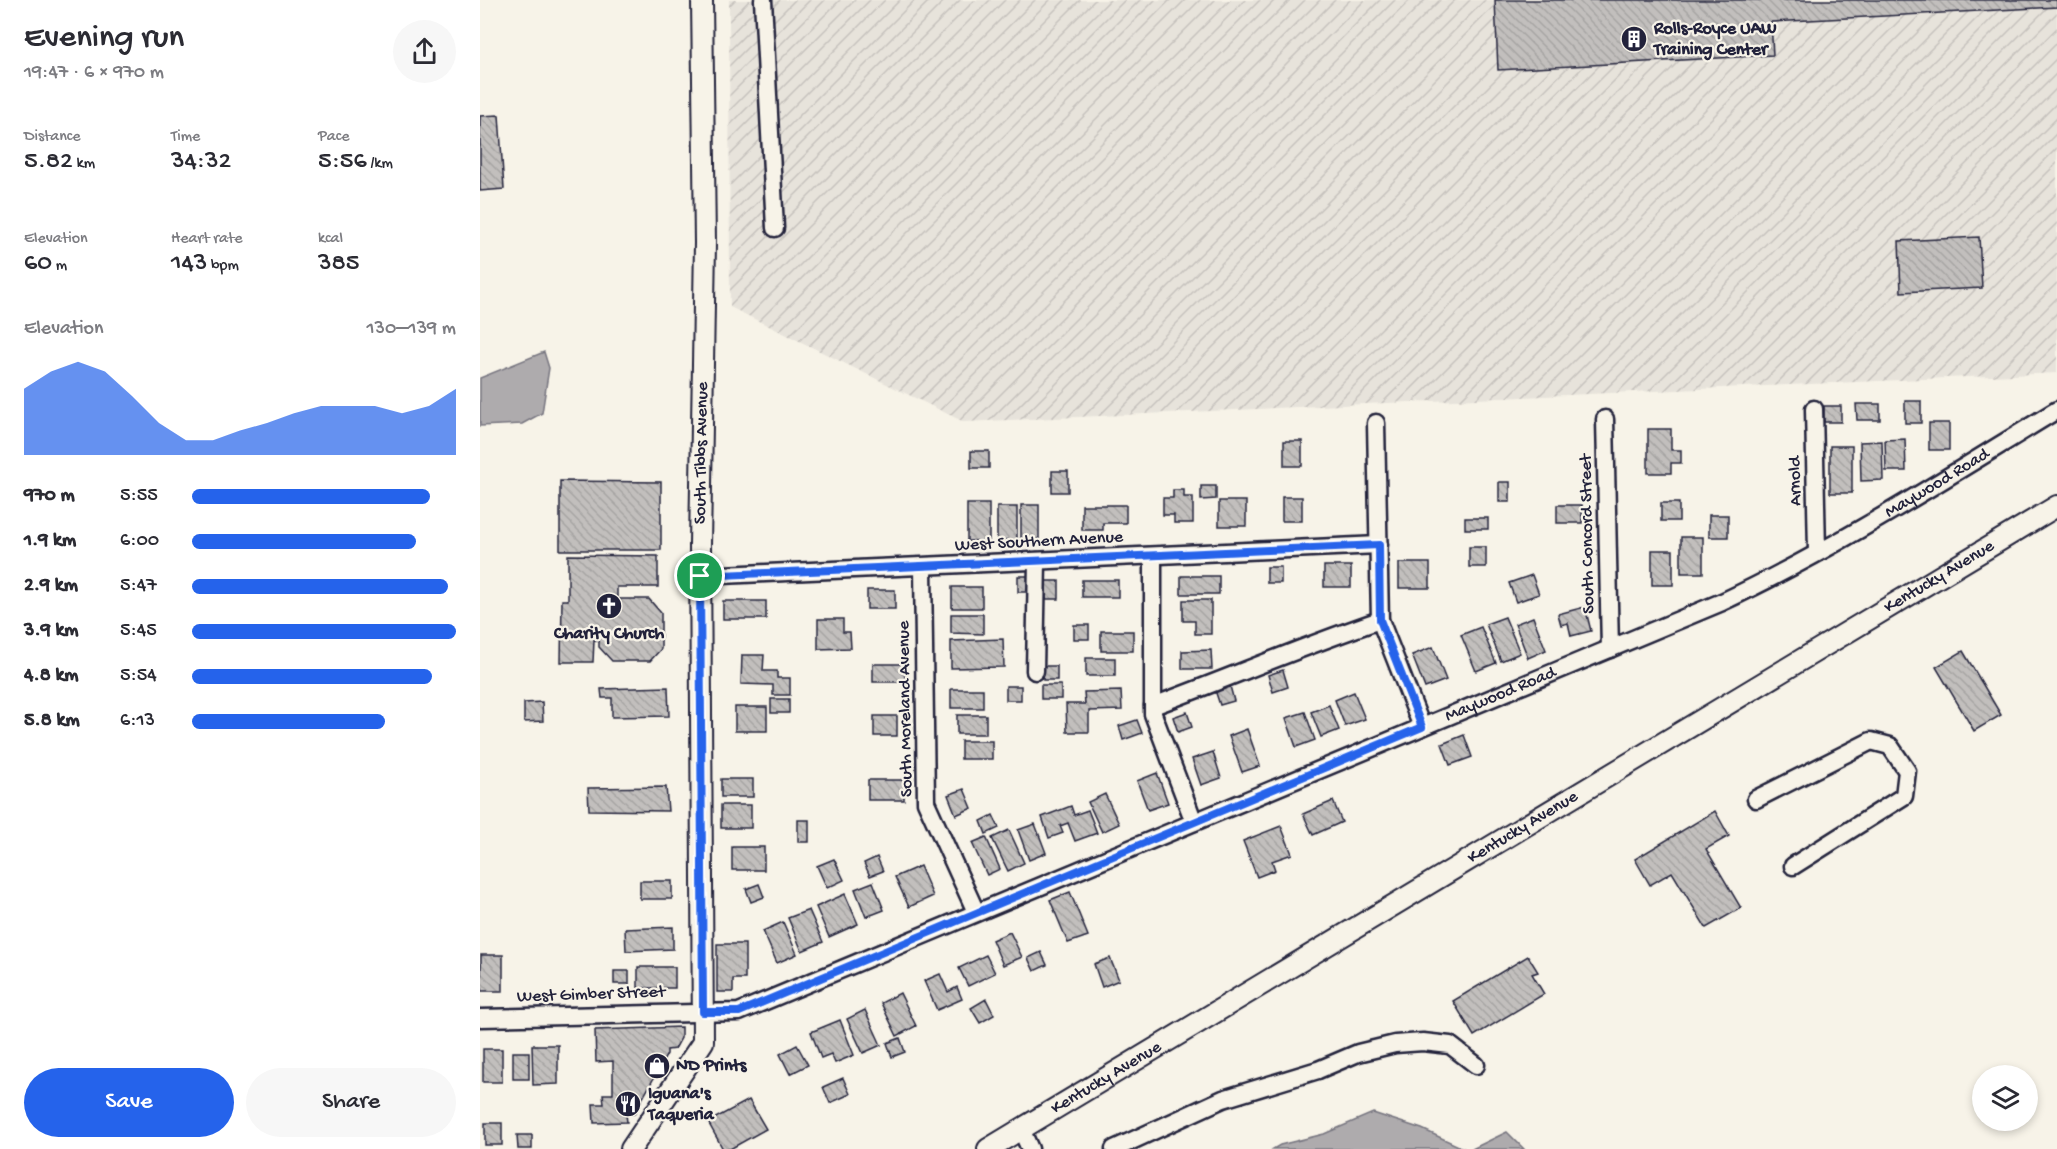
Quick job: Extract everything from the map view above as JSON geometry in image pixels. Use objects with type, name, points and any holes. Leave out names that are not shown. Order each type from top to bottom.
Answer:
[{"type":"main road","name":"South Tibbs Avenue","points":[[702,0],[705,243],[700,576],[703,1012]]},
{"type":"main road","name":"Kentucky Avenue","points":[[988,1149],[2057,506]]},
{"type":"main road","points":[[631,1149],[703,1042],[703,1012]]},
{"type":"street","points":[[763,0],[775,228]]},
{"type":"street","name":"Arnold","points":[[1814,409],[1818,552]]},
{"type":"street","name":"Maywood Road","points":[[703,1012],[739,1012],[1722,602],[1887,513],[2057,410]]},
{"type":"street","name":"South Concord Street","points":[[1605,419],[1610,649]]},
{"type":"street","points":[[1376,423],[1380,620],[1422,727]]},
{"type":"street","name":"West Southern Avenue","points":[[700,576],[1379,545]]},
{"type":"street","points":[[1153,556],[1153,714],[1194,822]]},
{"type":"street","points":[[1035,671],[1036,561]]},
{"type":"street","name":"South Moreland Avenue","points":[[923,567],[926,802],[976,912]]},
{"type":"street","points":[[1153,706],[1335,635],[1380,620]]},
{"type":"street","points":[[1756,799],[1871,741],[1890,746],[1907,771],[1904,796],[1793,866]]},
{"type":"street","name":"West Gimber Street","points":[[480,1018],[703,1012]]},
{"type":"street","points":[[1114,1149],[1223,1099],[1318,1070],[1358,1053],[1395,1044],[1423,1042],[1450,1045],[1476,1065]]},
{"type":"street","points":[[1021,1129],[1030,1149]]},
{"type":"shaded area","points":[[729,0],[2057,0],[2057,373],[964,422],[730,307]]},
{"type":"shaded area","points":[[544,352],[549,368],[542,413],[522,424],[480,426],[480,378]]},
{"type":"shaded area","points":[[1373,1113],[1422,1129],[1465,1149],[1273,1149],[1280,1145],[1324,1134]]},
{"type":"shaded area","points":[[1507,1132],[1524,1149],[1472,1149]]},
{"type":"building","name":"Rolls-Royce UAW Training Center","points":[[1495,0],[2057,0],[2057,7],[1771,22],[1773,55],[1498,70]]},
{"type":"building","points":[[499,115],[504,189],[480,191],[480,116]]},
{"type":"building","points":[[1979,237],[1982,288],[1901,292],[1899,241]]},
{"type":"building","points":[[1905,401],[1921,401],[1921,423],[1905,423]]},
{"type":"building","points":[[1856,404],[1880,404],[1880,420],[1857,420]]},
{"type":"building","points":[[1824,406],[1841,406],[1841,422],[1824,422]]},
{"type":"building","points":[[1929,423],[1949,423],[1949,450],[1929,450]]},
{"type":"building","points":[[1648,429],[1671,429],[1671,450],[1681,450],[1681,463],[1671,463],[1671,473],[1648,473]]},
{"type":"building","points":[[1905,439],[1906,471],[1886,471],[1885,440]]},
{"type":"building","points":[[1284,441],[1302,441],[1302,466],[1284,466]]},
{"type":"building","points":[[1882,441],[1883,480],[1861,481],[1860,442]]},
{"type":"building","points":[[1830,446],[1852,446],[1852,493],[1830,493]]},
{"type":"building","points":[[971,451],[989,451],[989,468],[971,468]]},
{"type":"building","points":[[1052,471],[1068,471],[1068,492],[1052,492]]},
{"type":"building","points":[[560,481],[661,482],[661,550],[560,550]]},
{"type":"building","points":[[1499,482],[1510,482],[1510,502],[1499,502]]},
{"type":"building","points":[[1201,486],[1216,486],[1216,499],[1201,500]]},
{"type":"building","points":[[1173,490],[1184,490],[1184,497],[1193,497],[1193,523],[1174,523],[1174,515],[1163,515],[1163,498],[1173,498]]},
{"type":"building","points":[[1282,497],[1302,497],[1302,521],[1282,521]]},
{"type":"building","points":[[1219,501],[1246,501],[1246,526],[1219,526]]},
{"type":"building","points":[[1661,503],[1679,503],[1679,521],[1661,521]]},
{"type":"building","points":[[967,504],[989,504],[989,541],[967,541]]},
{"type":"building","points":[[1021,505],[1039,505],[1039,539],[1021,539]]},
{"type":"building","points":[[1082,505],[1126,505],[1126,523],[1103,523],[1103,530],[1082,530]]},
{"type":"building","points":[[1557,505],[1582,505],[1582,523],[1557,523]]},
{"type":"building","points":[[997,507],[1017,507],[1017,540],[997,540]]},
{"type":"building","points":[[1709,515],[1728,515],[1728,537],[1709,537]]},
{"type":"building","points":[[1465,518],[1488,518],[1488,529],[1465,529]]},
{"type":"building","points":[[1681,537],[1703,537],[1703,573],[1681,573]]},
{"type":"building","points":[[1469,547],[1486,547],[1486,567],[1469,567]]},
{"type":"building","points":[[1652,550],[1673,550],[1673,585],[1652,585]]},
{"type":"building","name":"Charity Church","points":[[568,555],[658,556],[658,587],[617,587],[617,599],[649,599],[661,613],[661,649],[650,661],[612,661],[599,647],[599,641],[594,640],[593,662],[561,662],[562,600],[568,600]]},
{"type":"building","points":[[1399,563],[1430,563],[1430,588],[1399,588]]},
{"type":"building","points":[[1324,566],[1351,566],[1351,587],[1324,587]]},
{"type":"building","points":[[1267,567],[1281,567],[1281,583],[1267,583]]},
{"type":"building","points":[[1532,575],[1539,594],[1516,602],[1509,583]]},
{"type":"building","points":[[1018,576],[1030,576],[1030,592],[1018,592]]},
{"type":"building","points":[[1181,576],[1219,576],[1219,594],[1181,594]]},
{"type":"building","points":[[1082,580],[1118,580],[1118,597],[1082,597]]},
{"type":"building","points":[[1046,581],[1059,581],[1059,599],[1046,599]]},
{"type":"building","points":[[952,587],[982,587],[982,608],[952,608]]},
{"type":"building","points":[[867,590],[895,590],[895,609],[867,609]]},
{"type":"building","points":[[1183,600],[1211,600],[1211,634],[1195,634],[1195,621],[1183,621]]},
{"type":"building","points":[[723,601],[766,601],[766,619],[723,619]]},
{"type":"building","points":[[1585,607],[1591,631],[1571,636],[1568,623],[1561,625],[1558,614]]},
{"type":"building","points":[[951,614],[983,614],[983,634],[951,633]]},
{"type":"building","points":[[1505,617],[1520,653],[1501,661],[1486,624]]},
{"type":"building","points":[[1533,617],[1546,650],[1528,658],[1515,624]]},
{"type":"building","points":[[818,619],[843,619],[843,632],[850,632],[851,648],[818,649]]},
{"type":"building","points":[[1074,625],[1089,625],[1089,639],[1074,639]]},
{"type":"building","points":[[1481,627],[1496,663],[1476,671],[1461,635]]},
{"type":"building","points":[[1101,631],[1133,631],[1133,651],[1101,651]]},
{"type":"building","points":[[1003,639],[1004,667],[951,668],[951,641]]},
{"type":"building","points":[[1433,647],[1446,680],[1425,688],[1412,655]]},
{"type":"building","points":[[1211,650],[1212,669],[1182,669],[1182,651]]},
{"type":"building","points":[[1963,651],[2001,715],[1974,731],[1936,667]]},
{"type":"building","points":[[742,655],[764,655],[763,671],[777,671],[777,678],[790,678],[790,695],[773,695],[773,685],[741,684]]},
{"type":"building","points":[[1086,658],[1115,658],[1115,676],[1086,676]]},
{"type":"building","points":[[873,664],[905,664],[905,682],[873,682]]},
{"type":"building","points":[[1043,666],[1057,666],[1057,680],[1043,680]]},
{"type":"building","points":[[1283,670],[1288,687],[1273,692],[1268,675]]},
{"type":"building","points":[[1041,685],[1061,685],[1061,699],[1041,699]]},
{"type":"building","points":[[1006,686],[1021,686],[1021,700],[1006,700]]},
{"type":"building","points":[[1230,686],[1234,701],[1220,705],[1215,690]]},
{"type":"building","points":[[668,687],[669,716],[612,717],[612,698],[602,698],[601,689]]},
{"type":"building","points":[[951,689],[983,689],[983,708],[951,708]]},
{"type":"building","points":[[1121,691],[1122,710],[1089,711],[1089,732],[1067,732],[1066,704],[1085,704],[1084,692]]},
{"type":"building","points":[[1354,692],[1365,719],[1345,726],[1335,700]]},
{"type":"building","points":[[771,699],[789,699],[789,713],[771,713]]},
{"type":"building","points":[[542,702],[543,721],[524,722],[524,703]]},
{"type":"building","points":[[1329,705],[1339,730],[1321,737],[1311,712]]},
{"type":"building","points":[[735,707],[767,707],[767,731],[735,731]]},
{"type":"building","points":[[1187,712],[1192,727],[1178,732],[1173,717]]},
{"type":"building","points":[[1305,712],[1315,740],[1296,747],[1286,718]]},
{"type":"building","points":[[957,715],[986,715],[986,734],[957,734]]},
{"type":"building","points":[[874,716],[897,716],[897,736],[874,736]]},
{"type":"building","points":[[1137,720],[1142,733],[1123,740],[1119,726]]},
{"type":"building","points":[[1247,729],[1260,766],[1242,772],[1229,736]]},
{"type":"building","points":[[1464,735],[1472,757],[1450,765],[1442,744]]},
{"type":"building","points":[[961,741],[992,741],[992,759],[961,759]]},
{"type":"building","points":[[1213,752],[1221,778],[1201,785],[1192,759]]},
{"type":"building","points":[[1157,773],[1168,803],[1148,810],[1137,781]]},
{"type":"building","points":[[721,779],[753,779],[753,797],[721,797]]},
{"type":"building","points":[[868,780],[904,780],[904,800],[868,800]]},
{"type":"building","points":[[666,787],[668,811],[589,810],[588,788]]},
{"type":"building","points":[[964,789],[972,808],[956,815],[948,795]]},
{"type":"building","points":[[1105,794],[1119,824],[1102,832],[1088,802]]},
{"type":"building","points":[[1333,801],[1342,822],[1313,835],[1303,814]]},
{"type":"building","points":[[721,805],[751,805],[751,828],[721,828]]},
{"type":"building","points":[[1071,806],[1074,815],[1088,810],[1097,833],[1075,841],[1068,823],[1060,826],[1063,833],[1049,838],[1042,817]]},
{"type":"building","points":[[1715,811],[1729,836],[1706,849],[1741,908],[1706,928],[1672,872],[1650,885],[1635,859]]},
{"type":"building","points":[[993,815],[999,828],[986,834],[981,821]]},
{"type":"building","points":[[798,820],[809,820],[809,842],[798,842]]},
{"type":"building","points":[[1035,824],[1046,853],[1029,860],[1018,830]]},
{"type":"building","points":[[1281,826],[1292,854],[1272,861],[1275,870],[1257,877],[1243,841]]},
{"type":"building","points":[[1009,830],[1024,863],[1008,871],[992,838]]},
{"type":"building","points":[[986,837],[1000,869],[987,875],[972,843]]},
{"type":"building","points":[[732,847],[764,847],[764,870],[732,870]]},
{"type":"building","points":[[877,857],[883,871],[870,876],[864,863]]},
{"type":"building","points":[[834,859],[844,880],[827,888],[817,866]]},
{"type":"building","points":[[920,866],[933,896],[909,907],[895,877]]},
{"type":"building","points":[[640,881],[672,881],[672,899],[640,899]]},
{"type":"building","points":[[873,882],[884,910],[866,917],[855,889]]},
{"type":"building","points":[[759,884],[764,897],[751,902],[746,889]]},
{"type":"building","points":[[1070,892],[1088,936],[1068,943],[1050,900]]},
{"type":"building","points":[[845,894],[858,924],[829,937],[816,907]]},
{"type":"building","points":[[809,910],[823,942],[802,951],[788,918]]},
{"type":"building","points":[[783,922],[797,954],[777,963],[763,931]]},
{"type":"building","points":[[673,927],[673,949],[626,951],[625,929]]},
{"type":"building","points":[[1010,932],[1022,957],[1003,965],[992,940]]},
{"type":"building","points":[[717,944],[745,944],[745,979],[733,979],[733,992],[717,992]]},
{"type":"building","points":[[1041,952],[1047,965],[1034,971],[1028,958]]},
{"type":"building","points":[[481,955],[503,955],[503,991],[481,991]]},
{"type":"building","points":[[986,955],[995,973],[968,986],[959,968]]},
{"type":"building","points":[[1528,956],[1538,972],[1532,974],[1544,994],[1474,1036],[1453,1001]]},
{"type":"building","points":[[1110,958],[1119,980],[1102,987],[1094,964]]},
{"type":"building","points":[[638,967],[675,967],[675,988],[638,988]]},
{"type":"building","points":[[614,971],[629,971],[629,984],[614,984]]},
{"type":"building","points":[[940,974],[948,992],[957,987],[962,999],[937,1010],[924,981]]},
{"type":"building","points":[[900,993],[916,1026],[897,1036],[881,1003]]},
{"type":"building","points":[[986,999],[994,1015],[980,1023],[971,1008]]},
{"type":"building","points":[[865,1010],[881,1045],[863,1053],[847,1019]]},
{"type":"building","points":[[840,1020],[854,1055],[835,1063],[831,1054],[821,1058],[811,1032]]},
{"type":"building","points":[[681,1027],[681,1038],[675,1049],[667,1050],[667,1054],[634,1114],[626,1114],[627,1122],[594,1123],[593,1104],[604,1104],[603,1094],[613,1094],[613,1061],[596,1062],[595,1030]]},
{"type":"building","points":[[900,1038],[905,1052],[892,1057],[887,1043]]},
{"type":"building","points":[[532,1045],[558,1045],[558,1084],[533,1085]]},
{"type":"building","points":[[797,1045],[808,1065],[790,1074],[780,1054]]},
{"type":"building","points":[[483,1049],[502,1049],[502,1082],[483,1082]]},
{"type":"building","points":[[513,1052],[529,1052],[529,1079],[513,1079]]},
{"type":"building","points":[[843,1078],[850,1094],[830,1103],[823,1087]]},
{"type":"building","points":[[749,1100],[766,1129],[730,1149],[723,1149],[708,1122]]},
{"type":"building","points":[[485,1123],[502,1123],[502,1145],[485,1145]]},
{"type":"building","points":[[517,1135],[532,1135],[532,1149],[518,1149]]},
{"type":"place","name":"Rolls-Royce UAW Training Center","points":[[1634,39]]},
{"type":"place","name":"Charity Church","points":[[609,606]]},
{"type":"place","name":"ND Prints","points":[[657,1066]]},
{"type":"place","name":"Iguana's Taqueria","points":[[628,1104]]},
{"type":"route","points":[[1379,545],[1380,620],[1422,727],[739,1012],[703,1012],[700,576],[1379,545]]}]
